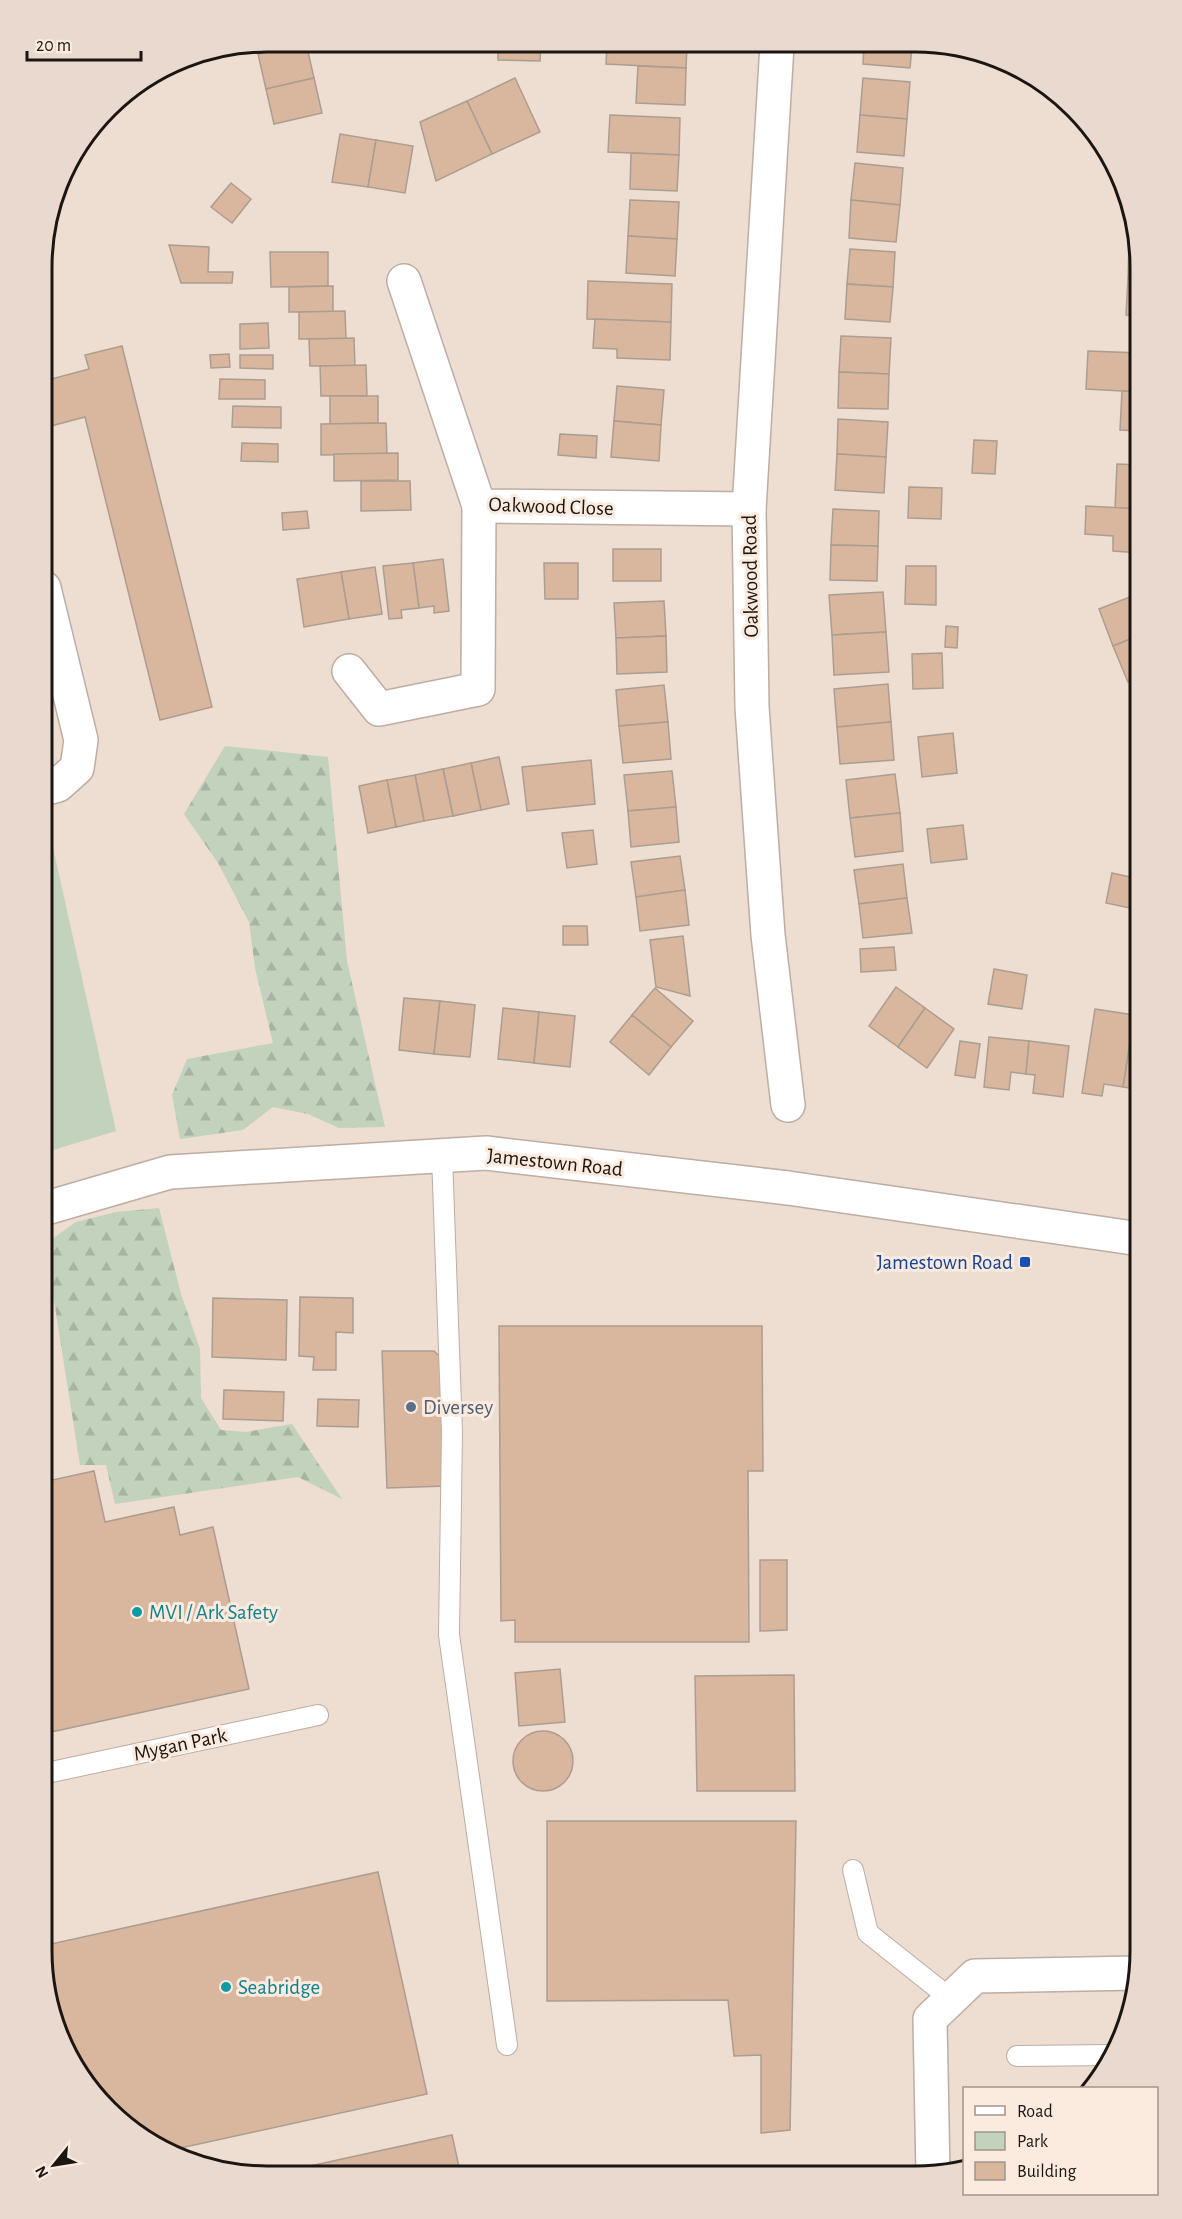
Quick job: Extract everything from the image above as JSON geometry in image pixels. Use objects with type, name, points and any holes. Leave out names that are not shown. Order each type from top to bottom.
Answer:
[{"type":"street","name":"Oakwood Road","points":[[777,52],[749,509],[752,707],[768,935],[788,1105]]},
{"type":"street","name":"Oakwood Close","points":[[404,281],[479,506],[749,509]]},
{"type":"street","points":[[349,671],[379,709],[478,689],[479,506]]},
{"type":"street","points":[[52,621],[81,740],[77,768],[58,786],[52,787]]},
{"type":"street","name":"Jamestown Road","points":[[52,1206],[170,1172],[486,1153],[789,1188],[1130,1238]]},
{"type":"street","points":[[933,2166],[930,2019],[975,1976],[1128,1972]]},
{"type":"lane","points":[[442,1156],[452,1432],[449,1635],[507,2045]]},
{"type":"lane","name":"Mygan Park","points":[[52,1772],[318,1715]]},
{"type":"lane","points":[[853,1870],[868,1933],[951,1999]]},
{"type":"lane","points":[[1017,2056],[1103,2055]]},
{"type":"green space","points":[[225,746],[328,757],[347,961],[385,1127],[339,1128],[308,1114],[273,1107],[243,1130],[180,1139],[172,1095],[187,1059],[273,1043],[255,968],[249,922],[218,863],[184,814]]},
{"type":"green space","points":[[52,843],[116,1131],[52,1150]]},
{"type":"green space","points":[[159,1208],[181,1294],[200,1349],[201,1398],[221,1430],[246,1432],[292,1424],[342,1499],[298,1477],[115,1504],[106,1465],[80,1465],[52,1288],[52,1239],[76,1222],[116,1212]]},
{"type":"building","points":[[308,52],[314,78],[266,89],[258,54]]},
{"type":"building","points":[[498,52],[541,52],[540,61],[498,60]]},
{"type":"building","points":[[607,52],[687,52],[686,68],[606,64]]},
{"type":"building","points":[[864,52],[911,52],[910,68],[863,64]]},
{"type":"building","points":[[638,66],[686,68],[685,105],[636,103]]},
{"type":"building","points":[[314,78],[322,113],[274,124],[266,89]]},
{"type":"building","points":[[515,78],[540,132],[492,154],[467,101]]},
{"type":"building","points":[[863,78],[910,82],[907,119],[860,115]]},
{"type":"building","points":[[467,101],[492,154],[436,181],[420,122]]},
{"type":"building","points":[[610,115],[680,118],[679,155],[608,152]]},
{"type":"building","points":[[860,115],[907,119],[904,156],[857,152]]},
{"type":"building","points":[[340,134],[376,140],[368,187],[332,182]]},
{"type":"building","points":[[376,140],[413,146],[405,193],[368,187]]},
{"type":"building","points":[[631,153],[679,155],[677,191],[630,189]]},
{"type":"building","points":[[855,163],[903,168],[900,205],[851,200]]},
{"type":"building","points":[[231,183],[251,199],[232,223],[211,207]]},
{"type":"building","points":[[630,200],[679,202],[677,239],[628,236]]},
{"type":"building","points":[[851,200],[900,205],[896,242],[849,238]]},
{"type":"building","points":[[628,236],[677,239],[675,276],[626,273]]},
{"type":"building","points":[[169,245],[209,247],[208,272],[233,272],[232,283],[181,283]]},
{"type":"building","points":[[850,249],[895,252],[893,287],[847,284]]},
{"type":"building","points":[[1129,250],[1130,278],[1128,278]]},
{"type":"building","points":[[270,252],[328,252],[328,286],[271,287]]},
{"type":"building","points":[[1128,278],[1130,278],[1130,315],[1126,315]]},
{"type":"building","points":[[588,281],[672,284],[671,322],[587,319]]},
{"type":"building","points":[[847,284],[893,287],[890,322],[845,319]]},
{"type":"building","points":[[333,286],[333,312],[289,312],[289,287]]},
{"type":"building","points":[[345,311],[346,339],[299,339],[299,312]]},
{"type":"building","points":[[595,319],[671,322],[670,360],[617,358],[617,349],[593,348]]},
{"type":"building","points":[[268,323],[269,348],[240,349],[240,324]]},
{"type":"building","points":[[841,336],[891,338],[889,374],[839,372]]},
{"type":"building","points":[[354,338],[355,366],[310,366],[309,339]]},
{"type":"building","points":[[122,346],[212,707],[160,720],[85,417],[52,426],[52,379],[89,369],[85,355]]},
{"type":"building","points":[[1088,351],[1130,353],[1130,391],[1086,389]]},
{"type":"building","points":[[229,354],[230,367],[211,368],[210,355]]},
{"type":"building","points":[[240,355],[273,355],[273,369],[240,368]]},
{"type":"building","points":[[366,365],[367,396],[321,396],[320,366]]},
{"type":"building","points":[[839,372],[889,374],[888,409],[838,408]]},
{"type":"building","points":[[220,379],[265,380],[265,399],[219,399]]},
{"type":"building","points":[[617,386],[664,390],[661,425],[614,421]]},
{"type":"building","points":[[1122,391],[1130,391],[1130,430],[1120,430]]},
{"type":"building","points":[[330,396],[378,396],[378,423],[330,424]]},
{"type":"building","points":[[233,406],[281,407],[281,428],[232,427]]},
{"type":"building","points":[[838,419],[888,422],[886,457],[837,454]]},
{"type":"building","points":[[614,421],[661,425],[659,461],[611,457]]},
{"type":"building","points":[[386,423],[387,454],[321,455],[321,424]]},
{"type":"building","points":[[560,434],[597,436],[596,458],[558,455]]},
{"type":"building","points":[[974,440],[997,441],[995,474],[972,473]]},
{"type":"building","points":[[242,443],[278,444],[278,462],[241,461]]},
{"type":"building","points":[[398,453],[398,480],[334,481],[334,454]]},
{"type":"building","points":[[837,454],[886,457],[884,493],[835,490]]},
{"type":"building","points":[[1117,464],[1130,465],[1130,509],[1115,508]]},
{"type":"building","points":[[361,481],[410,481],[411,510],[361,511]]},
{"type":"building","points":[[909,487],[942,488],[941,519],[908,518]]},
{"type":"building","points":[[1086,506],[1130,508],[1130,552],[1113,551],[1113,536],[1085,534]]},
{"type":"building","points":[[833,509],[879,511],[878,546],[831,545]]},
{"type":"building","points":[[307,511],[309,528],[283,530],[282,513]]},
{"type":"building","points":[[831,545],[878,546],[877,581],[830,580]]},
{"type":"building","points":[[613,549],[661,549],[661,581],[613,581]]},
{"type":"building","points":[[443,559],[449,611],[434,613],[434,606],[419,608],[413,563]]},
{"type":"building","points":[[413,563],[419,608],[401,610],[402,618],[389,619],[383,566]]},
{"type":"building","points":[[544,563],[578,563],[578,599],[545,599]]},
{"type":"building","points":[[906,566],[936,566],[936,605],[905,604]]},
{"type":"building","points":[[375,567],[382,614],[349,619],[341,572]]},
{"type":"building","points":[[341,572],[349,619],[304,627],[297,579]]},
{"type":"building","points":[[883,592],[886,632],[832,635],[829,595]]},
{"type":"building","points":[[1130,597],[1130,639],[1113,646],[1099,609]]},
{"type":"building","points":[[664,601],[666,636],[616,638],[614,603]]},
{"type":"building","points":[[946,626],[958,627],[957,648],[945,647]]},
{"type":"building","points":[[886,632],[889,672],[834,675],[832,635]]},
{"type":"building","points":[[666,636],[667,672],[617,674],[616,638]]},
{"type":"building","points":[[1130,639],[1130,681],[1128,682],[1113,646]]},
{"type":"building","points":[[942,653],[943,688],[913,689],[912,654]]},
{"type":"building","points":[[888,684],[891,722],[837,727],[834,689]]},
{"type":"building","points":[[664,685],[668,722],[619,726],[616,690]]},
{"type":"building","points":[[668,722],[671,759],[623,763],[619,726]]},
{"type":"building","points":[[891,722],[894,760],[840,764],[837,727]]},
{"type":"building","points":[[953,733],[957,773],[922,777],[918,737]]},
{"type":"building","points":[[499,757],[509,804],[481,810],[471,763]]},
{"type":"building","points":[[591,760],[595,804],[527,811],[522,767]]},
{"type":"building","points":[[471,763],[481,810],[453,816],[443,769]]},
{"type":"building","points":[[443,769],[453,816],[424,821],[415,775]]},
{"type":"building","points":[[672,771],[676,807],[628,811],[624,775]]},
{"type":"building","points":[[895,774],[900,813],[850,818],[846,780]]},
{"type":"building","points":[[415,775],[424,821],[396,827],[387,780]]},
{"type":"building","points":[[387,780],[396,827],[368,833],[359,786]]},
{"type":"building","points":[[676,807],[679,842],[631,847],[628,811]]},
{"type":"building","points":[[900,813],[903,851],[855,857],[850,818]]},
{"type":"building","points":[[963,825],[967,859],[931,863],[927,829]]},
{"type":"building","points":[[593,830],[597,864],[567,868],[562,833]]},
{"type":"building","points":[[680,856],[685,890],[636,897],[631,862]]},
{"type":"building","points":[[903,864],[907,898],[859,904],[854,870]]},
{"type":"building","points":[[1112,873],[1130,877],[1130,908],[1106,903]]},
{"type":"building","points":[[685,890],[689,925],[640,931],[636,897]]},
{"type":"building","points":[[907,898],[912,933],[863,938],[859,904]]},
{"type":"building","points":[[563,926],[587,926],[588,945],[563,945]]},
{"type":"building","points":[[683,936],[690,996],[656,987],[650,940]]},
{"type":"building","points":[[894,947],[896,970],[861,972],[860,949]]},
{"type":"building","points":[[994,969],[1027,975],[1022,1009],[988,1004]]},
{"type":"building","points":[[896,987],[925,1008],[898,1047],[869,1026]]},
{"type":"building","points":[[655,988],[693,1021],[671,1047],[632,1015]]},
{"type":"building","points":[[404,998],[440,1001],[434,1054],[399,1050]]},
{"type":"building","points":[[440,1001],[475,1005],[470,1057],[434,1054]]},
{"type":"building","points":[[503,1008],[539,1012],[534,1063],[498,1059]]},
{"type":"building","points":[[925,1008],[954,1029],[927,1068],[898,1047]]},
{"type":"building","points":[[1095,1009],[1130,1014],[1130,1041],[1123,1087],[1104,1084],[1102,1096],[1082,1093]]},
{"type":"building","points":[[539,1012],[575,1016],[570,1067],[534,1063]]},
{"type":"building","points":[[632,1015],[671,1047],[649,1075],[610,1042]]},
{"type":"building","points":[[989,1037],[1029,1041],[1026,1074],[1011,1072],[1009,1090],[984,1087]]},
{"type":"building","points":[[960,1041],[980,1044],[975,1078],[955,1075]]},
{"type":"building","points":[[1029,1041],[1069,1046],[1063,1097],[1033,1093],[1035,1075],[1026,1074]]},
{"type":"building","points":[[1130,1042],[1130,1088],[1123,1087]]},
{"type":"building","points":[[300,1297],[353,1298],[353,1333],[336,1332],[336,1370],[313,1370],[314,1357],[299,1356]]},
{"type":"building","points":[[213,1298],[287,1300],[286,1360],[212,1357]]},
{"type":"building","points":[[499,1326],[762,1326],[763,1471],[748,1471],[749,1642],[515,1642],[515,1620],[501,1621]]},
{"type":"building","points":[[382,1351],[434,1351],[440,1357],[445,1486],[387,1488]]},
{"type":"building","points":[[224,1390],[284,1392],[283,1421],[223,1419]]},
{"type":"building","points":[[318,1399],[359,1400],[358,1427],[317,1426]]},
{"type":"building","name":"MVI / Ark Safety","points":[[94,1471],[105,1522],[174,1507],[180,1535],[213,1527],[249,1689],[52,1732],[52,1480]]},
{"type":"building","points":[[760,1560],[787,1560],[787,1630],[760,1631]]},
{"type":"building","points":[[560,1669],[565,1722],[519,1726],[515,1673]]},
{"type":"building","points":[[794,1675],[795,1791],[697,1791],[695,1676]]},
{"type":"building","points":[[537,1731],[549,1731],[565,1739],[571,1749],[573,1761],[571,1773],[565,1783],[549,1791],[537,1791],[521,1783],[513,1767],[513,1755],[521,1739]]},
{"type":"building","points":[[547,1821],[796,1821],[790,2130],[761,2133],[761,2055],[734,2056],[728,2000],[547,2001]]},
{"type":"building","name":"Seabridge","points":[[378,1872],[427,2094],[181,2148],[160,2138],[126,2113],[106,2093],[81,2059],[60,2007],[54,1979],[52,1944]]},
{"type":"building","points":[[452,2135],[459,2166],[310,2166]]},
{"type":"place","name":"Jamestown Road","points":[[1025,1262]]},
{"type":"place","name":"Diversey","points":[[411,1407]]},
{"type":"place","name":"MVI / Ark Safety","points":[[137,1612]]},
{"type":"place","name":"Seabridge","points":[[226,1987]]}]
